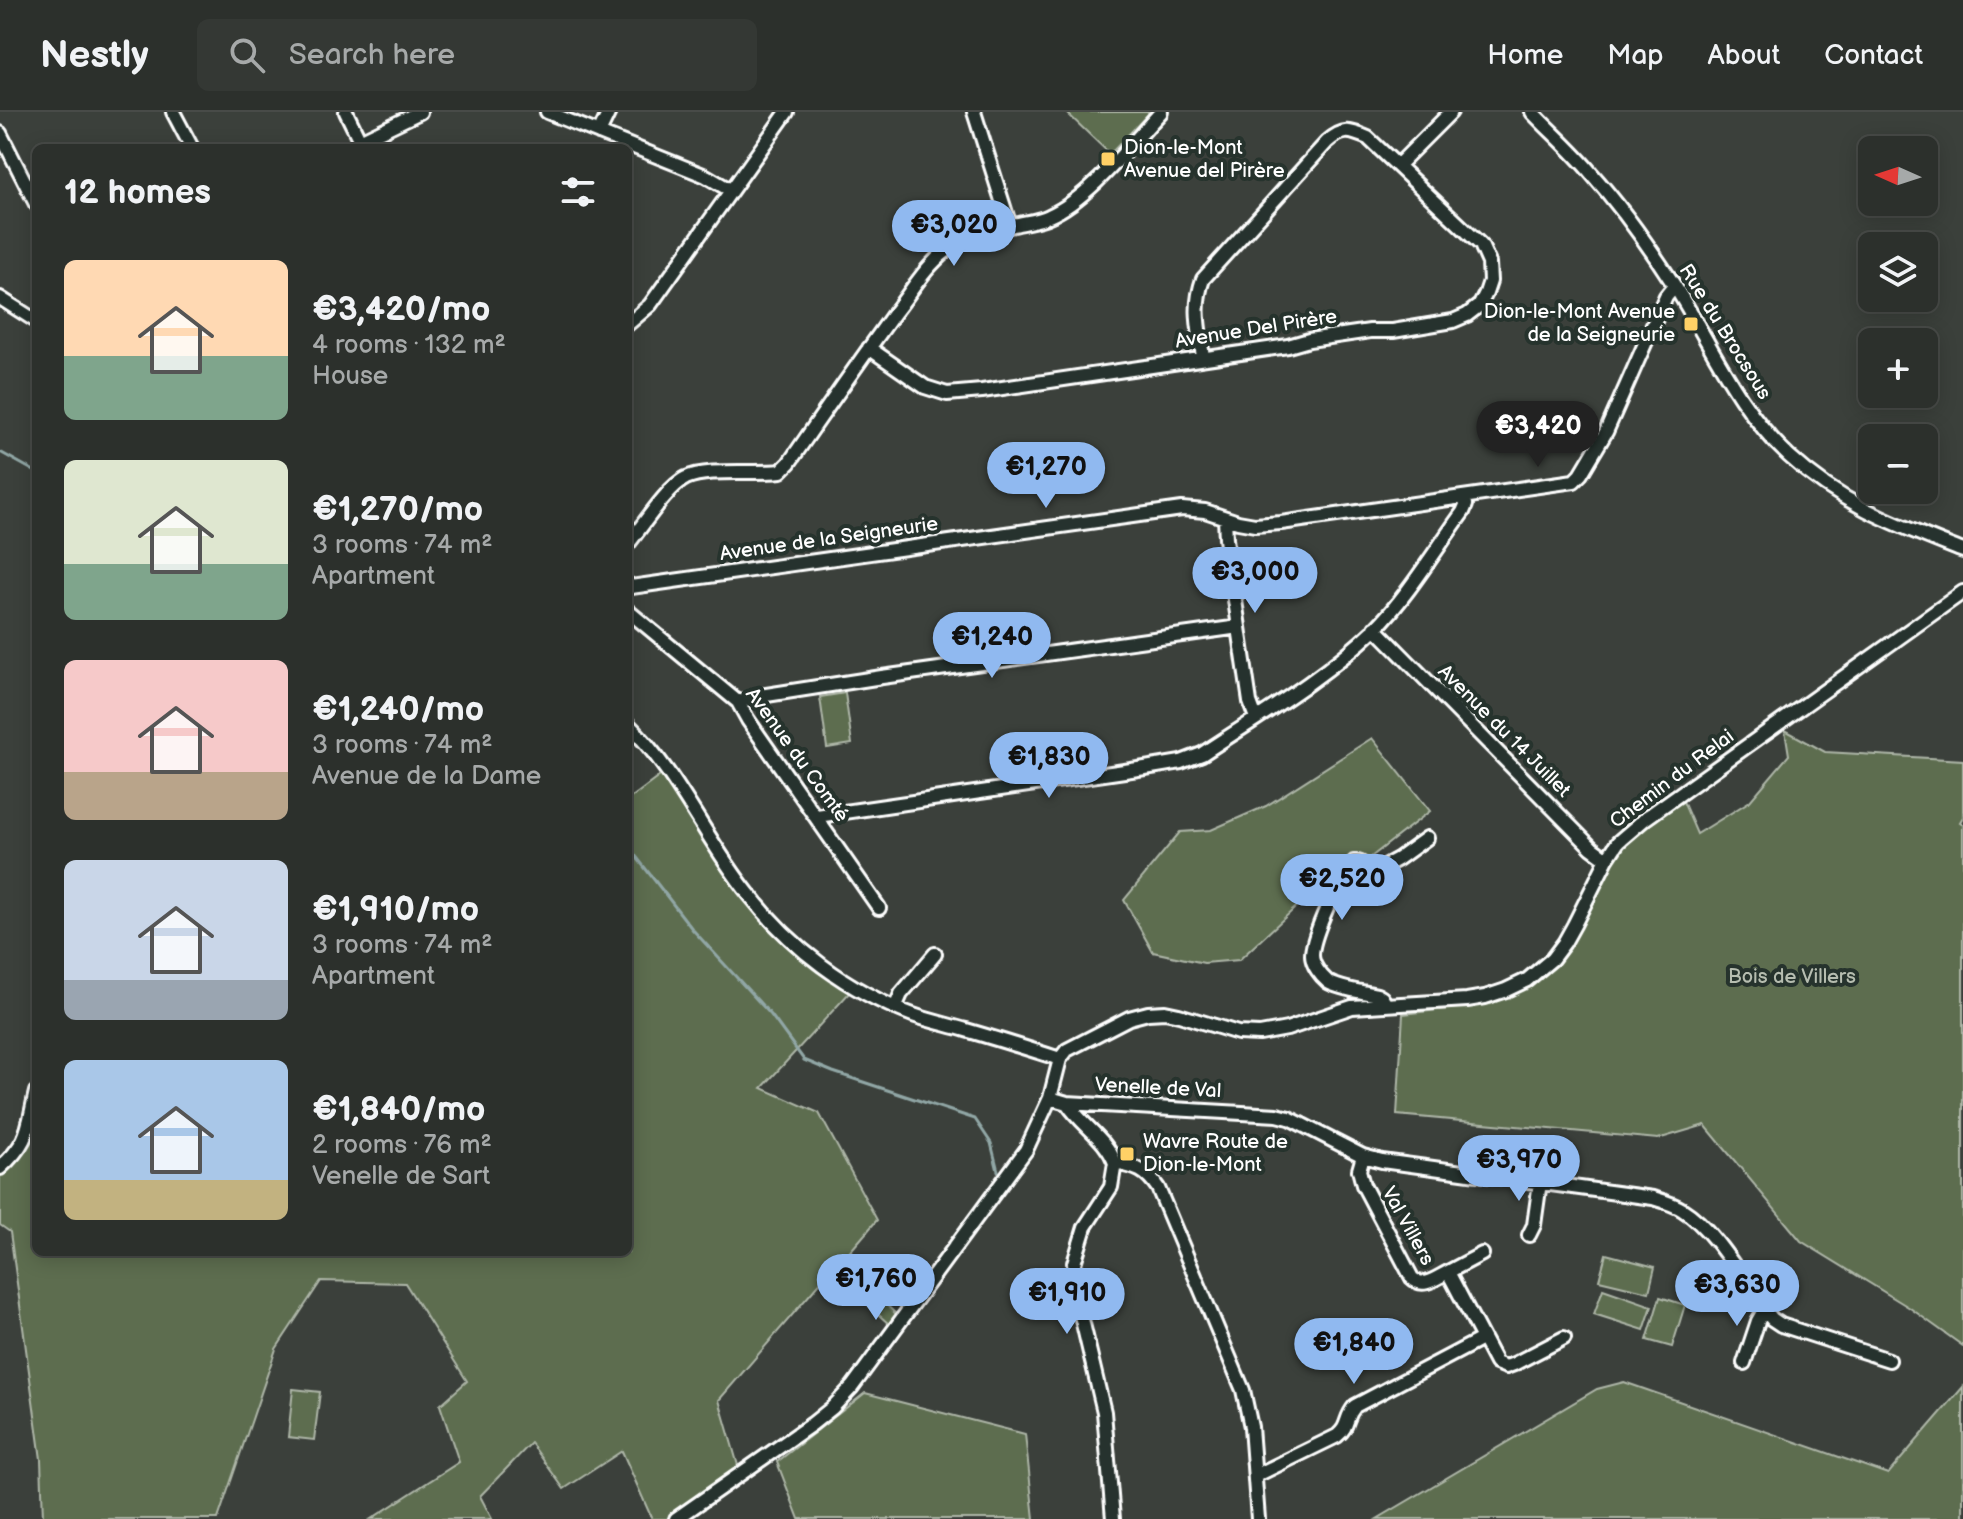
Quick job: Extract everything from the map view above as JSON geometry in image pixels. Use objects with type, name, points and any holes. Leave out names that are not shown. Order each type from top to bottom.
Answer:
[{"type":"street","points":[[173,112],[190,144]]},
{"type":"street","points":[[346,112],[362,144],[420,112]]},
{"type":"street","points":[[547,112],[626,144]]},
{"type":"street","points":[[599,133],[609,112]]},
{"type":"street","points":[[632,321],[650,305],[787,112]]},
{"type":"street","points":[[974,112],[1010,226]]},
{"type":"street","points":[[632,539],[676,485],[687,477],[781,471],[929,267],[942,254],[955,244],[1048,217],[1083,195],[1161,112]]},
{"type":"street","points":[[1398,165],[1451,112]]},
{"type":"street","name":"Rue du Brocsous","points":[[1532,112],[1624,211],[1674,286],[1739,395],[1787,455],[1860,508],[1963,551]]},
{"type":"street","name":"Avenue Del Pirère","points":[[869,348],[925,387],[947,394],[982,391],[1453,321],[1480,305],[1490,281],[1489,263],[1481,245],[1368,138],[1351,131],[1338,133],[1203,279],[1197,296],[1197,315],[1203,357]]},
{"type":"street","points":[[0,133],[32,196]]},
{"type":"street","points":[[632,146],[706,176],[730,190]]},
{"type":"street","name":"Avenue de la Seigneurie","points":[[632,588],[1182,509],[1205,511],[1255,525],[1574,481],[1606,432],[1666,296],[1674,286]]},
{"type":"street","points":[[0,298],[32,318]]},
{"type":"street","points":[[817,816],[1181,762],[1202,754],[1335,663],[1375,628],[1392,610],[1463,512],[1465,497]]},
{"type":"street","points":[[1225,518],[1250,702],[1256,718]]},
{"type":"street","name":"Chemin du Relai","points":[[1060,1059],[1067,1050],[1129,1018],[1148,1013],[1165,1012],[1238,1033],[1260,1034],[1287,1029],[1352,1007],[1485,997],[1527,980],[1552,959],[1564,943],[1618,842],[1646,818],[1963,592]]},
{"type":"street","name":"Avenue du Comté","points":[[632,614],[738,702],[879,908]]},
{"type":"street","points":[[738,702],[867,679],[1239,627]]},
{"type":"street","name":"Avenue du 14 Juillet","points":[[1375,628],[1592,848],[1607,859]]},
{"type":"street","points":[[632,728],[676,784],[748,893],[781,931],[816,962],[879,1000],[915,1016],[1060,1059],[1050,1098],[1035,1134],[1016,1165],[852,1387],[812,1424],[676,1519]]},
{"type":"street","name":"Chemin du Relai","points":[[1386,1005],[1377,995],[1326,981],[1312,959],[1315,942],[1345,871],[1354,862],[1364,865],[1368,874],[1398,859],[1427,838]]},
{"type":"street","points":[[895,1008],[901,994],[935,954]]},
{"type":"street","name":"Venelle de Val","points":[[1050,1098],[1067,1103],[1264,1113]]},
{"type":"street","points":[[1067,1103],[1077,1118],[1111,1152],[1115,1163],[1111,1187],[1085,1227],[1074,1263],[1075,1290],[1104,1412],[1113,1519]]},
{"type":"street","points":[[0,1168],[23,1143],[32,1111]]},
{"type":"street","name":"Val Villers","points":[[1264,1113],[1289,1118],[1363,1156],[1382,1161],[1653,1198],[1684,1210],[1709,1233],[1772,1319],[1781,1325],[1889,1360]]},
{"type":"street","name":"Val Villers","points":[[1363,1156],[1359,1170],[1363,1185],[1412,1278],[1423,1284],[1482,1254]]},
{"type":"street","points":[[1115,1163],[1148,1173],[1158,1188],[1243,1390],[1251,1427],[1258,1519]]},
{"type":"street","points":[[1529,1235],[1534,1225],[1540,1182]]},
{"type":"street","name":"Val Villers","points":[[1448,1272],[1496,1363],[1506,1367],[1564,1338]]},
{"type":"street","points":[[1744,1363],[1765,1309]]},
{"type":"street","points":[[1255,1476],[1337,1436],[1345,1429],[1348,1414],[1355,1406],[1482,1339]]},
{"type":"green space","points":[[1066,112],[1150,112],[1110,154]]},
{"type":"green space","points":[[845,693],[852,744],[827,748],[820,697]]},
{"type":"green space","name":"Bois de Villers","points":[[1785,730],[1825,752],[1963,760],[1963,817],[1960,822],[1963,824],[1963,1346],[1910,1308],[1801,1241],[1705,1125],[1658,1139],[1397,1115],[1403,1014],[1491,1004],[1533,982],[1569,947],[1604,872],[1627,842],[1682,799],[1697,834],[1750,801],[1789,755]]},
{"type":"green space","points":[[1372,738],[1430,811],[1371,857],[1356,857],[1239,960],[1204,963],[1153,952],[1124,900],[1180,832],[1211,830],[1266,806]]},
{"type":"green space","points":[[664,773],[730,878],[768,927],[813,969],[850,992],[762,1088],[819,1113],[877,1220],[841,1262],[897,1315],[890,1325],[830,1271],[719,1400],[739,1469],[670,1519],[652,1519],[622,1451],[564,1489],[531,1443],[480,1496],[492,1519],[371,1519],[459,1462],[440,1405],[467,1381],[405,1283],[321,1281],[276,1349],[218,1519],[43,1519],[41,1459],[10,1232],[0,1225],[0,1173],[32,1113],[32,1256],[632,1256],[632,797]]},
{"type":"green space","points":[[1606,1254],[1655,1267],[1649,1292],[1599,1280]]},
{"type":"green space","points":[[1603,1289],[1652,1306],[1644,1330],[1594,1314]]},
{"type":"green space","points":[[1660,1297],[1685,1305],[1672,1347],[1647,1340]]},
{"type":"green space","points":[[1624,1382],[1888,1474],[1963,1387],[1963,1519],[1377,1519],[1597,1389]]},
{"type":"green space","points":[[293,1389],[320,1392],[314,1440],[288,1437]]},
{"type":"green space","points":[[865,1393],[1025,1434],[1034,1519],[799,1519],[777,1462]]},
{"type":"waterway","points":[[0,452],[32,470]]},
{"type":"waterway","points":[[632,851],[693,930],[771,1015],[804,1060],[975,1119],[991,1143],[998,1171]]},
{"type":"place","name":"Dion-le-Mont Avenue del Pirère","points":[[1108,159]]},
{"type":"place","name":"Dion-le-Mont Avenue de la Seigneurie","points":[[1691,324]]},
{"type":"place","name":"Wavre Route de Dion-le-Mont","points":[[1127,1154]]}]
